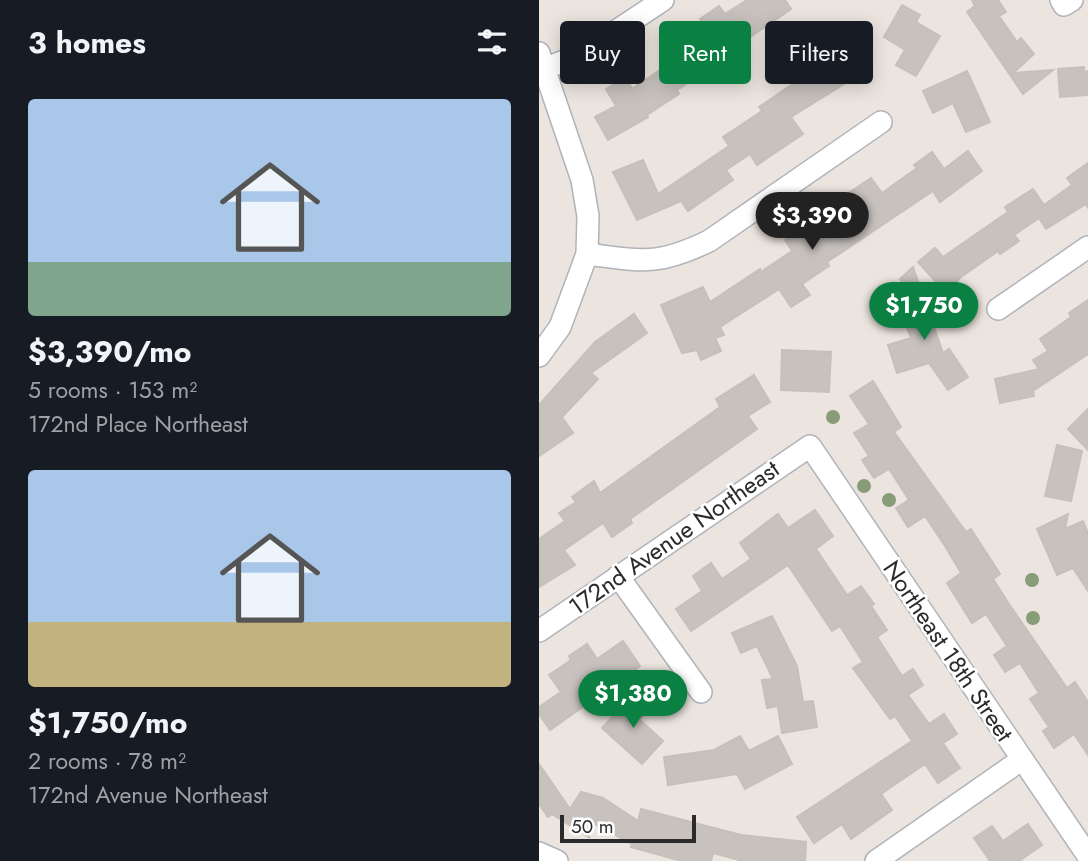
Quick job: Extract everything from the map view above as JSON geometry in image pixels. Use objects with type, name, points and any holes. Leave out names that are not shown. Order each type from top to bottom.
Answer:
[{"type":"street","points":[[539,356],[560,327],[587,254],[587,216],[582,180],[542,61],[580,55],[663,0]]},
{"type":"street","points":[[587,254],[651,262],[682,254],[729,228],[881,122]]},
{"type":"street","points":[[998,309],[1088,247]]},
{"type":"street","name":"172nd Avenue Northeast","points":[[539,631],[810,446]]},
{"type":"street","name":"Northeast 18th Street","points":[[810,446],[1088,856]]},
{"type":"street","points":[[618,576],[701,692]]},
{"type":"street","points":[[876,861],[1021,760]]},
{"type":"street","points":[[539,853],[557,861]]},
{"type":"building","points":[[747,0],[785,0],[791,9],[774,21],[765,21],[765,27],[751,36],[751,21],[700,19],[719,6],[725,14]]},
{"type":"building","points":[[972,0],[998,0],[1006,12],[999,16],[1017,42],[1021,38],[1034,54],[1013,73],[1053,70],[1023,94],[967,12],[975,6]]},
{"type":"building","points":[[902,5],[920,15],[916,22],[940,36],[916,76],[896,65],[905,50],[884,37]]},
{"type":"building","points":[[1084,67],[1084,72],[1088,71],[1088,95],[1060,97],[1058,69]]},
{"type":"building","points":[[659,71],[659,84],[686,84],[677,90],[679,94],[647,115],[648,117],[608,140],[595,117],[616,106],[606,89],[614,84],[630,84],[632,89],[645,84],[645,80]]},
{"type":"building","points":[[967,71],[990,122],[966,132],[953,103],[933,113],[923,91]]},
{"type":"building","points":[[793,84],[844,84],[791,117],[803,134],[757,165],[750,154],[726,170],[733,180],[688,211],[681,201],[637,220],[613,172],[643,160],[658,194],[729,146],[723,137],[762,111],[759,107]]},
{"type":"building","points":[[968,151],[982,171],[940,202],[933,191],[827,262],[829,266],[802,284],[810,295],[791,307],[779,289],[720,327],[724,335],[715,338],[721,351],[701,360],[697,350],[682,353],[661,305],[703,287],[710,302],[760,269],[761,272],[792,251],[785,240],[804,227],[812,240],[840,221],[829,206],[871,178],[882,193],[917,168],[914,165],[932,152],[944,169]]},
{"type":"building","points":[[1088,163],[1088,208],[1086,204],[1046,229],[1039,218],[1014,235],[1019,241],[1000,254],[998,251],[961,277],[946,293],[918,262],[935,248],[943,257],[1008,212],[1005,207],[1033,189],[1044,205],[1072,185],[1067,178]]},
{"type":"building","points":[[913,267],[943,353],[949,349],[968,377],[948,390],[929,363],[897,373],[888,345],[911,338],[901,312],[923,304],[900,279]]},
{"type":"building","points":[[1088,300],[1088,354],[1033,391],[1034,396],[1000,403],[995,379],[1039,369],[1033,360],[1048,351],[1040,339],[1071,317],[1069,313]]},
{"type":"building","points":[[634,314],[647,333],[591,373],[598,379],[562,417],[573,433],[539,456],[539,405],[595,342]]},
{"type":"building","points":[[782,350],[831,352],[829,392],[781,390]]},
{"type":"building","points":[[754,375],[770,402],[748,416],[757,429],[630,519],[632,523],[612,537],[603,523],[564,550],[575,565],[539,587],[539,539],[565,521],[559,513],[576,502],[572,497],[594,481],[600,493],[720,407],[716,399]]},
{"type":"building","points":[[873,381],[901,427],[894,432],[966,532],[971,529],[1000,574],[993,579],[1009,604],[1067,688],[1075,682],[1088,702],[1088,755],[1074,734],[1054,748],[1043,731],[1049,727],[1030,699],[1039,693],[1020,663],[1005,672],[994,655],[1007,646],[986,614],[972,623],[947,583],[961,573],[925,516],[908,527],[896,508],[909,500],[889,469],[874,478],[862,460],[869,456],[854,433],[869,424],[850,396]]},
{"type":"building","points":[[1088,409],[1088,450],[1068,429]]},
{"type":"building","points":[[1057,445],[1082,451],[1071,501],[1045,496]]},
{"type":"building","points":[[815,510],[833,536],[816,549],[847,595],[861,586],[874,604],[871,606],[887,630],[877,637],[902,676],[913,669],[923,685],[908,695],[929,724],[944,714],[957,734],[943,743],[960,768],[938,783],[925,764],[881,794],[892,810],[851,839],[842,824],[814,843],[797,817],[912,741],[895,716],[890,719],[853,668],[863,662],[840,626],[832,631],[788,565],[691,631],[676,609],[702,591],[693,576],[711,563],[722,579],[751,559],[740,543],[778,514],[788,528]]},
{"type":"building","points":[[1068,514],[1065,529],[1083,521],[1088,533],[1088,591],[1073,568],[1057,575],[1037,529]]},
{"type":"building","points":[[772,616],[797,666],[803,702],[813,701],[817,727],[782,733],[778,706],[767,708],[762,680],[773,679],[757,646],[741,653],[732,633]]},
{"type":"building","points":[[623,641],[640,666],[550,730],[539,714],[539,707],[561,692],[549,675],[571,660],[569,656],[587,644],[597,659]]},
{"type":"building","points":[[635,693],[651,706],[639,719],[663,741],[642,764],[602,728]]},
{"type":"building","points":[[740,736],[749,751],[778,736],[792,764],[745,789],[737,774],[668,785],[664,757],[714,750]]},
{"type":"building","points":[[539,764],[570,809],[581,792],[603,798],[638,821],[641,809],[741,835],[806,842],[805,861],[743,861],[713,853],[711,861],[682,861],[631,847],[632,844],[586,819],[582,826],[590,838],[552,814],[548,817],[539,804]]},
{"type":"building","points":[[1028,824],[1042,845],[1019,861],[990,861],[974,838],[992,826],[1003,841]]}]
